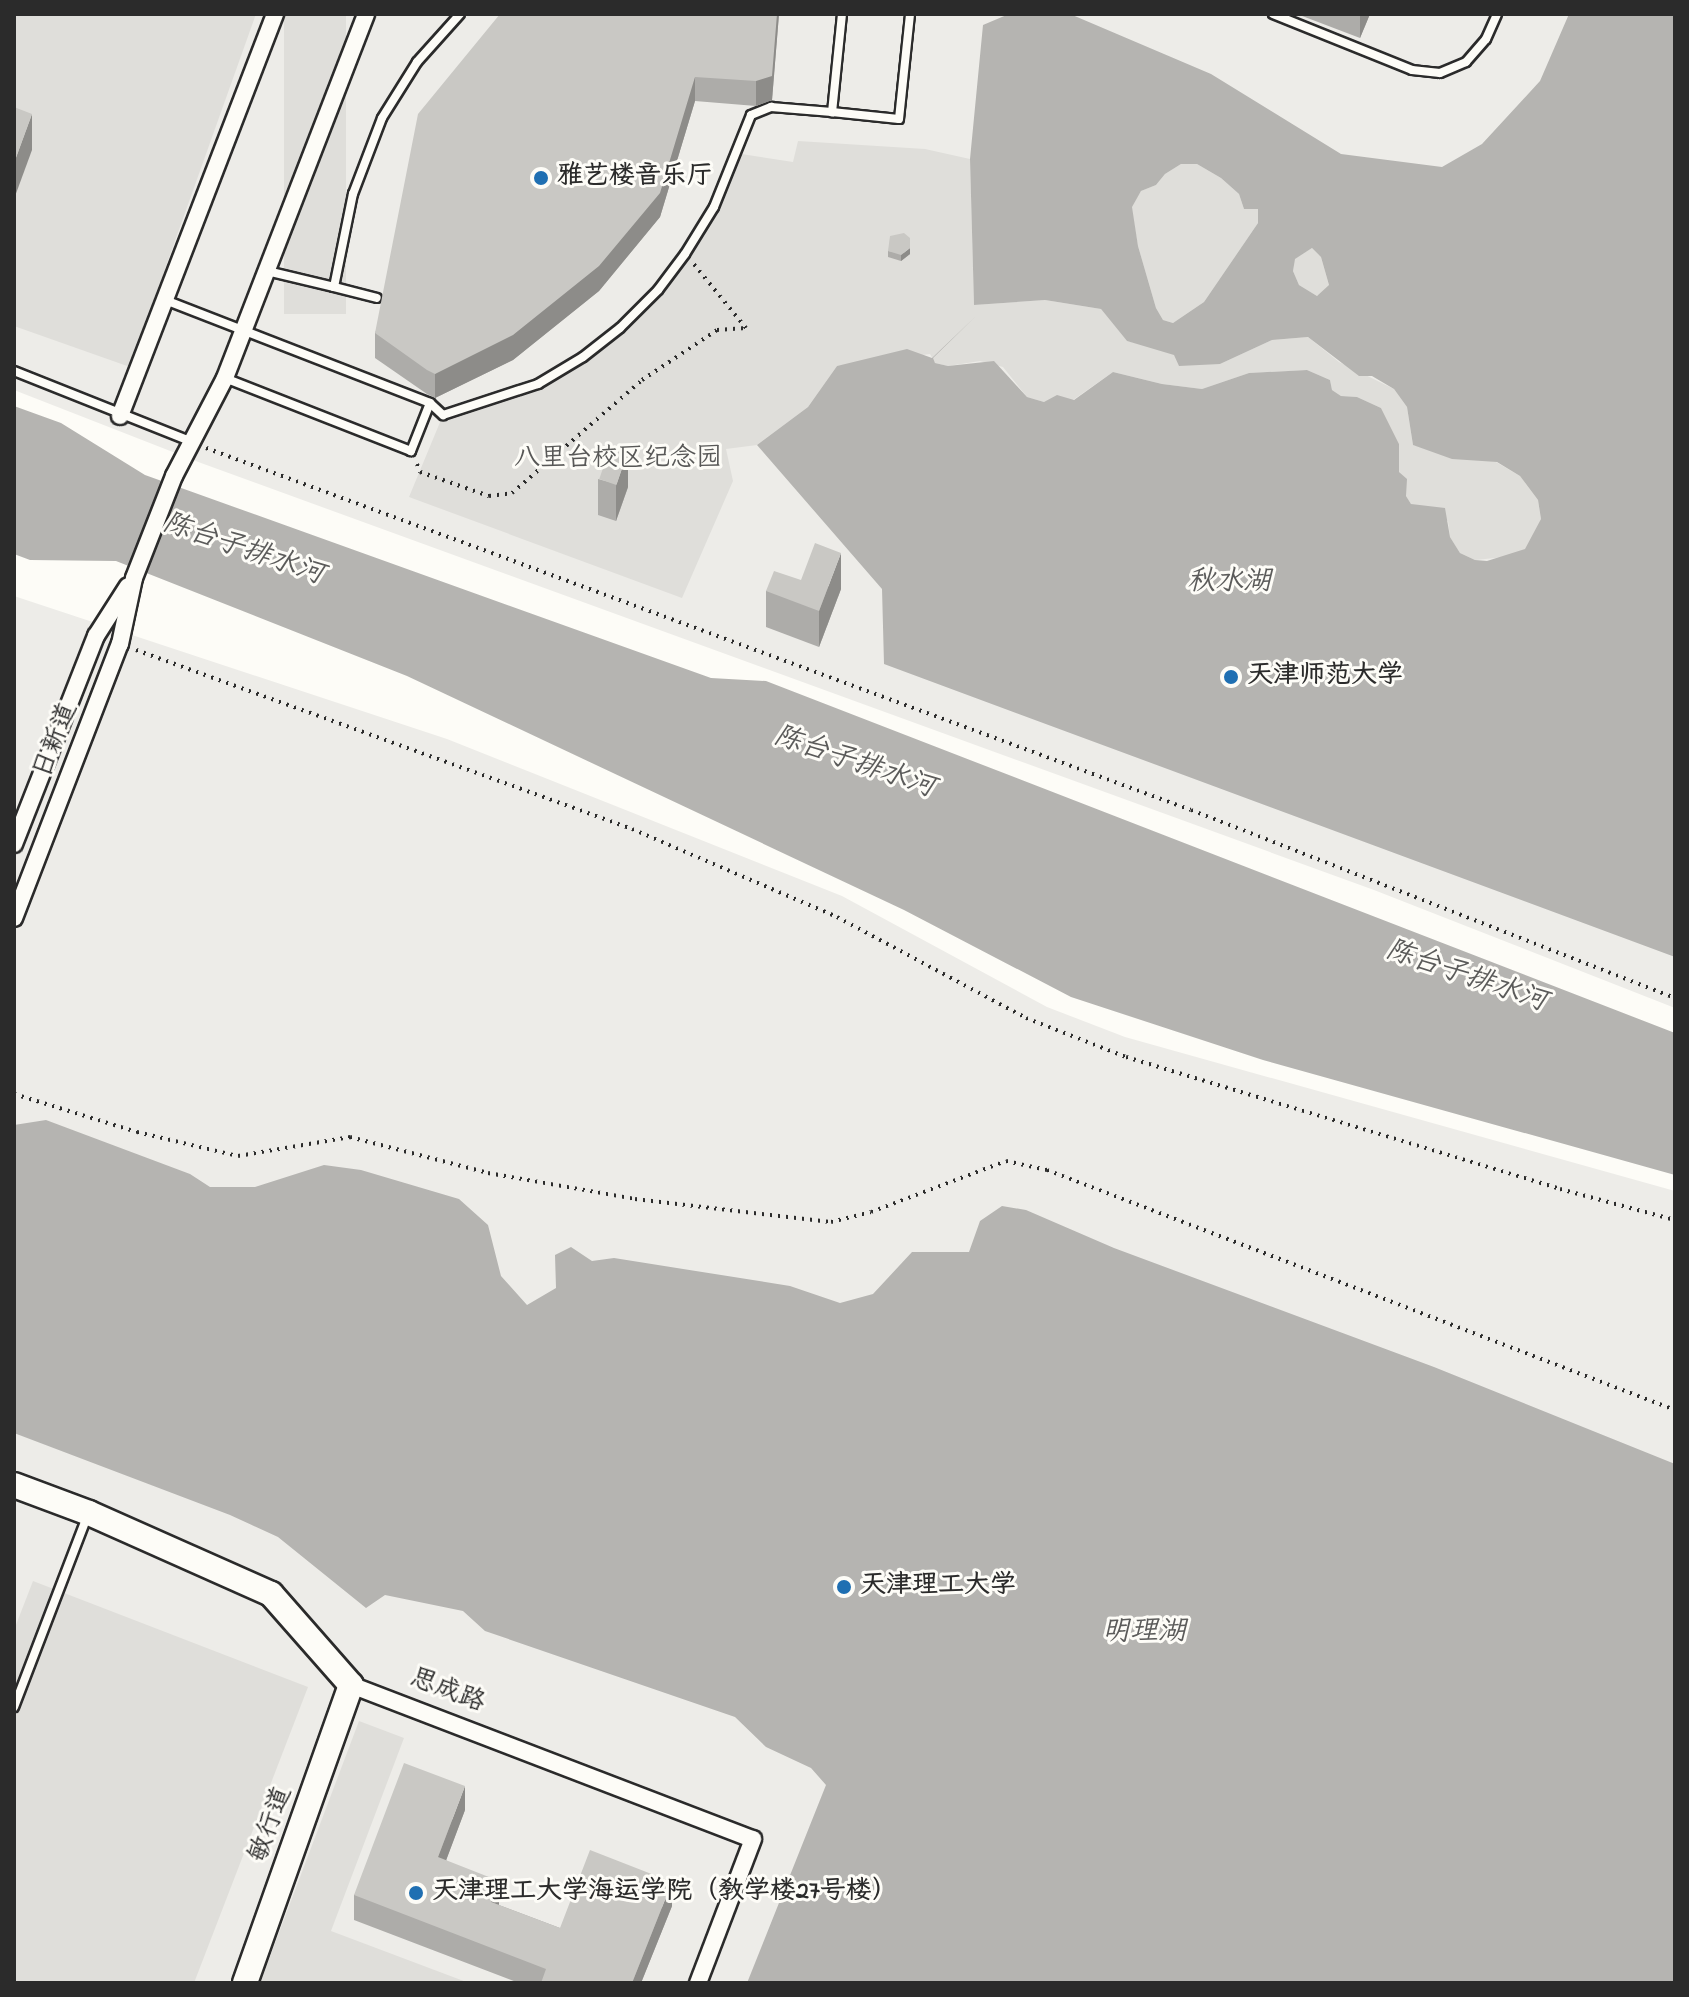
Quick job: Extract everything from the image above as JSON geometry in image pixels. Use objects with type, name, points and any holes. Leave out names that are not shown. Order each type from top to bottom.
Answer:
[{"type":"street","points":[[120,416],[275,14]]},
{"type":"street","name":"日新道","points":[[14,918],[120,644],[134,578],[174,476],[225,378],[366,14]]},
{"type":"street","name":"日新道","points":[[14,844],[96,636],[134,578]]},
{"type":"street","name":"思成路","points":[[14,1485],[89,1513],[271,1594],[351,1685],[753,1839],[698,1983]]},
{"type":"street","name":"敏行道","points":[[245,1983],[351,1685]]},
{"type":"lane","points":[[334,287],[353,194],[382,118],[417,62],[460,14]]},
{"type":"lane","points":[[832,112],[842,14]]},
{"type":"lane","points":[[165,300],[430,403],[443,415],[538,384],[620,328],[658,290],[714,207],[751,115],[771,107],[899,119],[910,14]]},
{"type":"lane","points":[[1273,14],[1412,70],[1440,73],[1466,62],[1486,39],[1497,14]]},
{"type":"lane","points":[[267,271],[377,298]]},
{"type":"lane","points":[[14,371],[193,443]]},
{"type":"lane","points":[[225,378],[411,451],[430,403]]},
{"type":"lane","points":[[14,1707],[89,1513]]},
{"type":"path","points":[[411,451],[420,472],[489,496],[512,493],[642,380],[717,330],[746,328],[685,254]]},
{"type":"path","points":[[193,443],[1191,810],[1675,998]]},
{"type":"path","points":[[120,644],[632,829],[837,917],[1026,1018],[1126,1057],[1560,1189],[1675,1220]]},
{"type":"path","points":[[14,1094],[137,1132],[238,1156],[350,1137],[488,1173],[591,1191],[831,1222],[871,1212],[1006,1161],[1047,1170],[1675,1410]]},
{"type":"shaded area","name":"天津师范大学","points":[[14,14],[1675,14],[1675,1008],[1374,890],[201,463],[14,390]]},
{"type":"shaded area","name":"天津理工大学","points":[[14,596],[447,739],[842,896],[1047,1007],[1125,1037],[1675,1191],[1675,1983],[14,1983]]},
{"type":"green space","points":[[14,14],[256,14],[130,367],[14,326]]},
{"type":"green space","points":[[284,14],[346,14],[346,314],[284,314]]},
{"type":"green space","name":"八里台校区纪念园","points":[[798,141],[925,149],[970,159],[974,305],[1045,300],[1101,309],[1127,341],[1220,364],[1272,340],[1308,337],[1339,362],[1394,389],[1407,407],[1413,445],[1496,462],[1520,476],[1538,500],[1541,519],[1535,534],[1526,549],[1505,557],[1475,560],[1460,553],[1450,537],[1448,521],[1411,504],[1406,496],[1399,472],[1399,444],[1381,408],[1357,397],[1341,396],[1332,390],[1330,380],[1307,370],[1249,373],[1202,389],[1162,384],[1113,372],[1073,400],[1044,402],[1027,397],[1003,367],[980,361],[948,366],[935,363],[930,354],[837,366],[808,407],[757,445],[726,449],[733,481],[682,598],[409,497],[443,415],[538,384],[582,357],[658,290],[714,207],[735,153],[793,162]]},
{"type":"green space","points":[[1181,164],[1197,164],[1221,178],[1239,194],[1244,209],[1258,208],[1258,223],[1204,302],[1173,323],[1163,320],[1156,308],[1138,246],[1131,206],[1141,191],[1156,185],[1165,174]]},
{"type":"green space","points":[[1312,248],[1321,257],[1329,285],[1317,296],[1299,285],[1293,271],[1294,259]]},
{"type":"green space","points":[[33,1581],[308,1687],[194,1983],[14,1983],[14,1630]]},
{"type":"green space","points":[[359,1721],[404,1738],[331,1931],[469,1983],[260,1983]]},
{"type":"water","name":"秋水湖","points":[[1009,14],[1070,14],[1211,74],[1341,154],[1442,167],[1482,144],[1540,81],[1569,14],[1675,14],[1675,957],[884,664],[882,589],[757,445],[808,407],[837,366],[907,349],[932,358],[976,316],[933,358],[935,363],[948,366],[994,361],[1027,397],[1044,402],[1057,395],[1074,400],[1113,372],[1162,384],[1202,389],[1249,373],[1307,370],[1330,380],[1332,390],[1341,396],[1357,397],[1381,408],[1399,444],[1399,472],[1407,479],[1406,496],[1411,504],[1445,508],[1450,537],[1460,553],[1475,560],[1487,561],[1525,549],[1541,519],[1538,500],[1520,476],[1497,462],[1452,459],[1413,445],[1407,407],[1394,389],[1372,376],[1359,376],[1308,337],[1272,340],[1220,364],[1179,366],[1174,355],[1127,341],[1101,309],[1045,300],[974,305],[970,159],[983,25]],"holes":[[[1181,164],[1197,164],[1221,178],[1239,194],[1244,209],[1258,209],[1258,223],[1204,302],[1173,323],[1163,320],[1156,308],[1138,246],[1132,207],[1141,191],[1156,185],[1165,174]],[[1312,248],[1321,257],[1329,285],[1317,296],[1299,285],[1293,271],[1295,259]]]},
{"type":"water","name":"陈台子排水河","points":[[14,406],[61,423],[145,475],[711,678],[766,681],[1675,1033],[1675,1175],[1263,1060],[1071,997],[904,910],[407,676],[116,561],[30,560],[14,554]]},
{"type":"water","name":"明理湖","points":[[46,1120],[190,1174],[210,1187],[255,1187],[324,1165],[361,1170],[459,1199],[488,1225],[501,1276],[527,1305],[556,1288],[555,1255],[571,1247],[592,1261],[614,1258],[790,1286],[840,1303],[873,1294],[912,1252],[969,1252],[980,1221],[1002,1206],[1026,1210],[1114,1248],[1434,1367],[1675,1464],[1675,1983],[747,1983],[826,1785],[811,1768],[766,1747],[735,1717],[485,1631],[463,1611],[385,1595],[366,1608],[278,1537],[230,1515],[14,1433],[14,1125]]},
{"type":"building","name":"雅艺楼音乐厅","points":[[500,14],[777,14],[772,76],[756,81],[695,77],[660,193],[599,266],[513,335],[435,374],[375,333],[418,114]]},
{"type":"building","points":[[14,107],[32,114],[14,163]]},
{"type":"building","points":[[904,233],[910,238],[910,248],[901,255],[888,251],[890,236]]},
{"type":"building","points":[[611,445],[628,451],[616,485],[599,479]]},
{"type":"building","points":[[815,543],[841,553],[819,611],[766,591],[774,571],[801,580]]},
{"type":"building","name":"天津理工大学海运学院（教学楼27号楼）","points":[[404,1763],[465,1786],[438,1857],[499,1881],[491,1902],[560,1928],[590,1850],[672,1882],[632,1983],[541,1983],[546,1969],[354,1895]]},
{"type":"place","name":"雅艺楼音乐厅","points":[[541,178]]},
{"type":"place","name":"天津师范大学","points":[[1231,677]]},
{"type":"place","name":"天津理工大学","points":[[844,1587]]},
{"type":"place","name":"天津理工大学海运学院（教学楼27号楼）","points":[[416,1893]]}]
